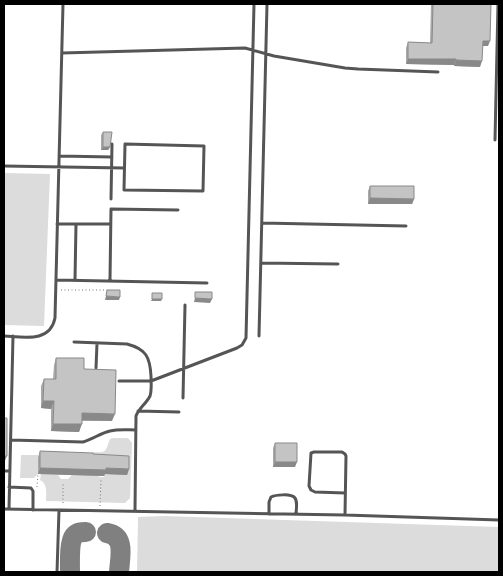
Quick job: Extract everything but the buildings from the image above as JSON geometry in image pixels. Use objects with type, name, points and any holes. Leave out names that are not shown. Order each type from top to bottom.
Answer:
[{"type":"lane","points":[[4,336],[39,336],[47,333],[54,324],[63,4]]},
{"type":"lane","points":[[119,381],[151,381],[237,348],[246,338],[254,4]]},
{"type":"lane","points":[[259,336],[267,4]]},
{"type":"lane","points":[[495,140],[498,4]]},
{"type":"lane","points":[[62,53],[242,48],[266,55],[358,69],[438,72]]},
{"type":"lane","points":[[111,198],[112,144]]},
{"type":"lane","points":[[125,144],[204,146],[203,192],[125,191],[124,168],[125,144]]},
{"type":"lane","points":[[59,156],[112,157]]},
{"type":"lane","points":[[4,166],[124,168]]},
{"type":"lane","points":[[110,280],[110,224],[112,208],[178,210]]},
{"type":"lane","points":[[57,224],[110,224]]},
{"type":"lane","points":[[75,280],[76,224]]},
{"type":"lane","points":[[262,224],[406,226]]},
{"type":"lane","points":[[261,263],[338,264]]},
{"type":"lane","points":[[56,280],[207,282]]},
{"type":"lane","points":[[183,398],[185,305]]},
{"type":"lane","points":[[9,509],[13,336]]},
{"type":"lane","points":[[74,342],[136,346],[143,351],[151,366],[151,392],[136,416],[135,511]]},
{"type":"lane","points":[[96,368],[97,343]]},
{"type":"lane","points":[[138,411],[179,412]]},
{"type":"lane","points":[[11,440],[83,442],[111,430],[136,430]]},
{"type":"lane","points":[[345,493],[315,492],[311,490],[309,486],[310,453],[344,453],[346,456],[345,515]]},
{"type":"lane","points":[[4,471],[10,471]]},
{"type":"lane","points":[[9,487],[31,488],[33,491],[33,510]]},
{"type":"lane","points":[[270,514],[269,502],[271,497],[275,495],[295,498],[296,514]]},
{"type":"lane","points":[[4,509],[345,515],[499,520]]},
{"type":"lane","points":[[57,572],[60,510]]},
{"type":"path","points":[[55,290],[110,290]]},
{"type":"path","points":[[33,491],[37,487],[38,475]]},
{"type":"path","points":[[100,510],[101,479]]},
{"type":"path","points":[[60,510],[63,482]]},
{"type":"shaded area","points":[[4,173],[50,174],[44,326],[4,325]]},
{"type":"shaded area","points":[[128,438],[132,443],[130,498],[125,503],[46,501],[46,489],[40,480],[41,474],[58,475],[61,479],[68,479],[71,475],[99,474],[99,477],[104,477],[104,474],[92,461],[92,452],[105,451],[110,439]]},
{"type":"shaded area","points":[[21,455],[38,455],[38,474],[34,478],[20,478]]},
{"type":"shaded area","points":[[163,516],[499,527],[499,572],[137,572],[138,517]]},
{"type":"taxiway","points":[[70,572],[72,539],[77,534],[86,532]]},
{"type":"taxiway","points":[[107,533],[117,538],[119,543],[121,554],[119,572]]}]
